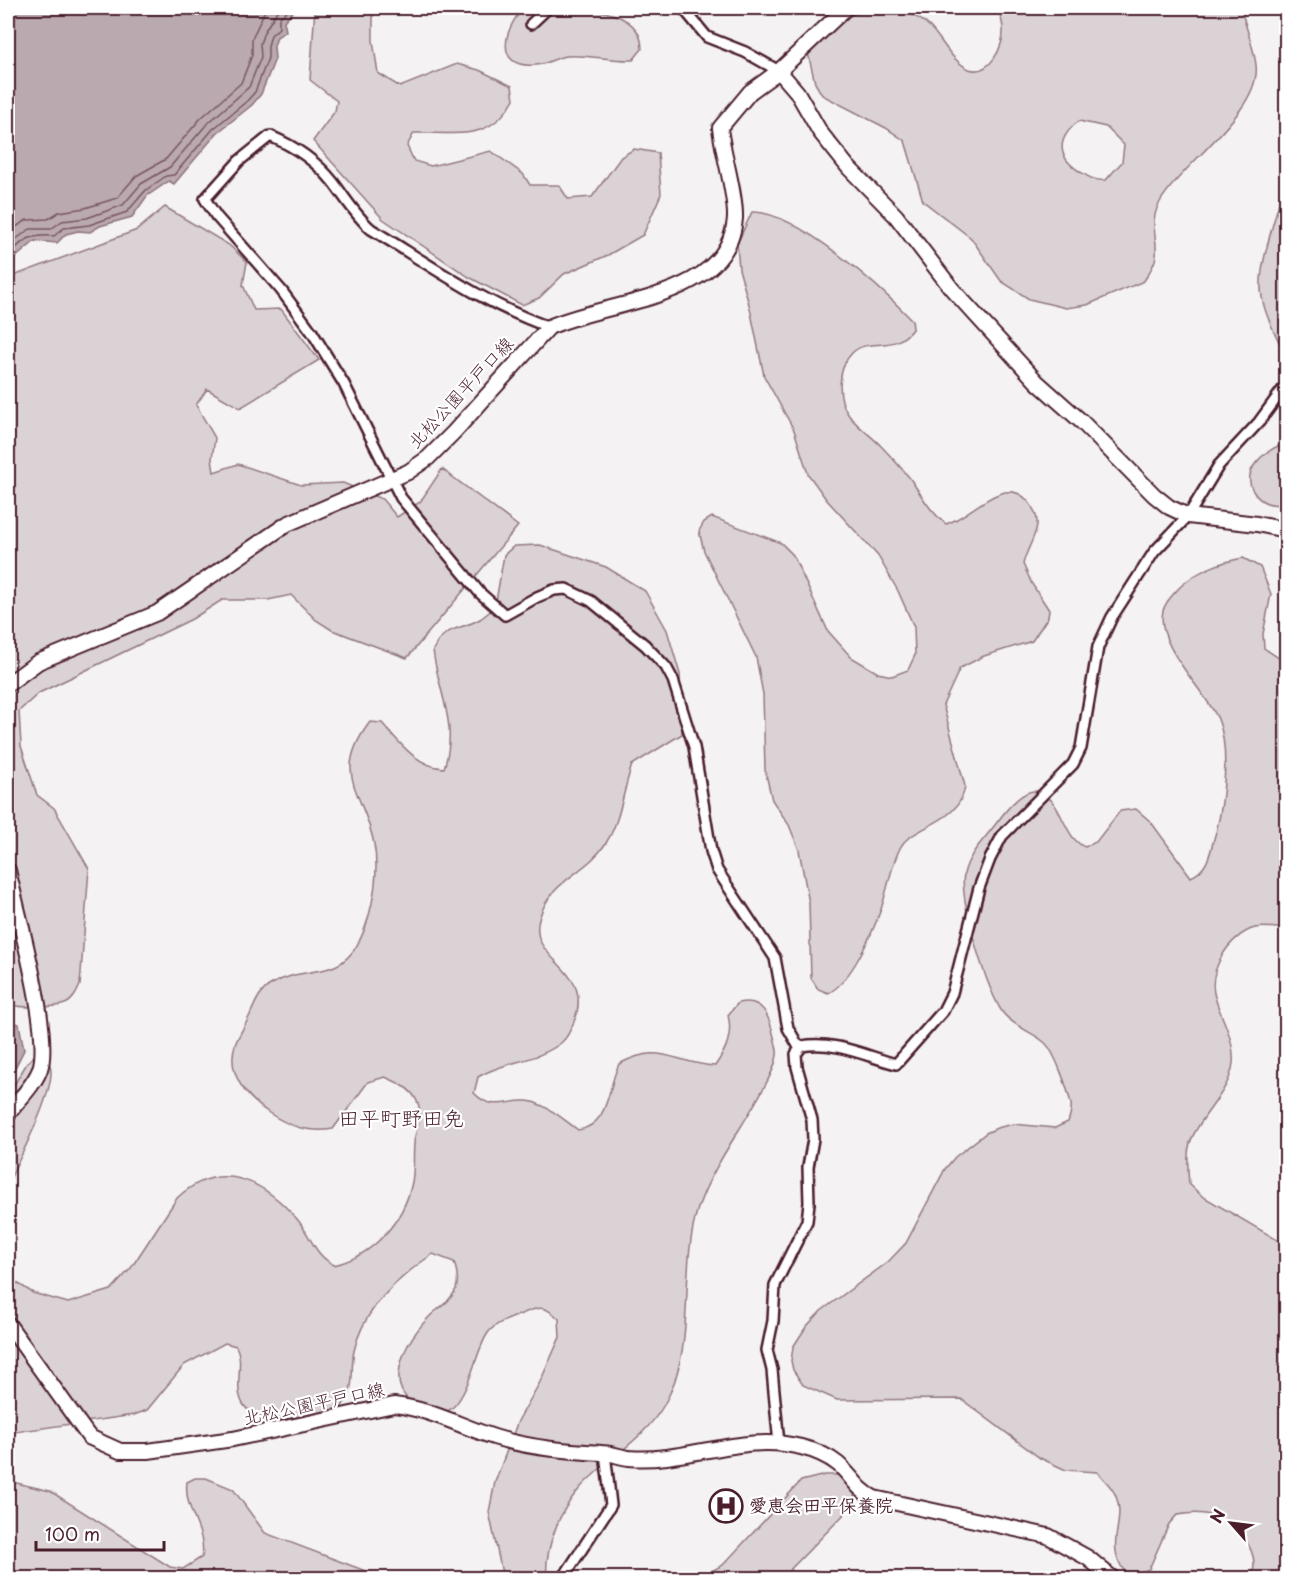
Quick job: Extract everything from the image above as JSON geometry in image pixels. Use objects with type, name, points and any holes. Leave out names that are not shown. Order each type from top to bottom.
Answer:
[{"type":"main road","name":"北松公園平戸口線","points":[[8,684],[38,662],[157,613],[287,524],[392,480],[428,458],[549,327],[568,318],[694,281],[717,261],[733,230],[735,216],[720,128],[750,92],[779,71],[846,8]]},
{"type":"main road","points":[[779,71],[797,92],[820,132],[848,167],[896,216],[952,289],[1002,345],[1154,495],[1169,507],[1188,516],[1287,530]]},
{"type":"main road","points":[[8,870],[43,1037],[40,1069],[33,1083],[8,1114]]},
{"type":"main road","name":"北松公園平戸口線","points":[[8,1324],[89,1437],[120,1450],[148,1451],[233,1439],[394,1405],[416,1407],[494,1437],[520,1444],[576,1452],[605,1453],[626,1458],[657,1459],[753,1444],[779,1444],[800,1447],[838,1464],[862,1492],[874,1498],[1048,1536],[1088,1558],[1112,1578]]},
{"type":"street","points":[[531,24],[548,8]]},
{"type":"street","points":[[683,8],[707,37],[746,52],[779,71]]},
{"type":"street","points":[[549,327],[508,312],[471,292],[371,230],[332,180],[286,143],[270,136],[239,161],[205,199],[216,216],[281,290],[312,332],[344,384],[392,480],[424,528],[480,593],[505,615],[537,597],[554,590],[566,589],[591,601],[645,645],[666,667],[673,680],[694,747],[711,851],[717,870],[775,958],[788,1028],[800,1049]]},
{"type":"street","points":[[779,1444],[772,1370],[766,1350],[773,1321],[775,1286],[807,1221],[808,1167],[813,1139],[812,1120],[797,1067],[796,1054],[802,1046],[815,1043],[846,1049],[896,1064],[943,1011],[955,986],[990,858],[1002,836],[1020,814],[1073,764],[1081,747],[1098,647],[1113,617],[1154,552],[1188,516],[1219,465],[1259,422],[1287,385]]},
{"type":"street","points":[[563,1578],[611,1505],[605,1453]]},
{"type":"shaded area","points":[[315,8],[373,8],[373,41],[378,73],[400,87],[457,64],[479,70],[512,86],[514,99],[505,113],[483,129],[458,133],[414,133],[407,146],[414,161],[431,166],[491,151],[523,174],[530,185],[559,185],[568,199],[592,197],[621,157],[634,149],[658,153],[661,194],[643,235],[608,255],[564,274],[539,298],[522,305],[469,277],[383,219],[313,141],[335,111],[337,101],[310,80]]},
{"type":"shaded area","points":[[524,8],[576,8],[613,14],[628,22],[638,33],[642,49],[633,60],[574,56],[539,65],[522,64],[513,60],[508,54],[506,45],[511,25]]},
{"type":"shaded area","points":[[998,8],[1241,8],[1256,65],[1254,82],[1246,100],[1234,118],[1170,187],[1160,202],[1154,223],[1155,259],[1144,281],[1087,305],[1066,308],[1029,299],[1001,281],[971,238],[923,201],[905,141],[886,128],[822,95],[815,83],[808,53],[830,25],[867,11],[894,10],[918,18],[934,31],[952,56],[963,66],[977,70],[983,68],[994,58],[1003,37]],"holes":[[[1079,121],[1106,127],[1124,145],[1122,162],[1106,180],[1098,180],[1071,165],[1063,153],[1063,140]]]},
{"type":"shaded area","points":[[1286,182],[1286,349],[1281,346],[1267,315],[1261,292],[1261,280],[1270,235]]},
{"type":"shaded area","points":[[165,207],[229,245],[247,262],[243,285],[254,310],[281,309],[319,360],[240,408],[207,389],[196,405],[215,438],[212,459],[214,472],[238,464],[301,485],[343,483],[382,499],[397,517],[420,502],[442,469],[518,526],[407,658],[332,630],[316,620],[291,595],[268,600],[222,600],[192,619],[39,693],[19,711],[21,746],[37,795],[54,808],[89,869],[80,985],[76,993],[70,1001],[60,1005],[36,1007],[13,1005],[8,1004],[8,278],[137,230]]},
{"type":"shaded area","points":[[752,212],[771,215],[814,237],[860,272],[912,320],[913,328],[898,341],[859,348],[847,359],[840,383],[844,407],[855,423],[877,442],[909,477],[930,508],[946,524],[997,494],[1018,493],[1027,500],[1035,511],[1037,525],[1023,564],[1032,584],[1049,610],[1048,617],[1032,641],[984,656],[960,668],[943,705],[965,786],[962,797],[950,813],[914,834],[902,845],[894,862],[881,909],[867,943],[852,969],[836,988],[828,993],[818,989],[811,978],[809,903],[799,850],[789,825],[772,800],[765,770],[763,694],[756,657],[704,551],[699,531],[704,522],[712,517],[781,543],[793,555],[828,631],[851,657],[878,673],[892,676],[908,670],[915,655],[914,627],[898,591],[878,556],[826,499],[808,474],[794,430],[764,376],[750,308],[739,269],[737,244]]},
{"type":"shaded area","points":[[1286,443],[1286,505],[1274,505],[1263,501],[1253,491],[1250,475],[1253,467],[1264,455]]},
{"type":"shaded area","points":[[540,545],[606,567],[645,591],[667,630],[680,674],[682,734],[632,765],[618,815],[606,843],[589,862],[553,893],[540,916],[538,931],[541,943],[575,986],[578,1001],[575,1019],[568,1035],[553,1049],[478,1077],[474,1093],[489,1103],[533,1102],[551,1111],[578,1130],[588,1127],[602,1113],[619,1064],[633,1057],[646,1054],[667,1055],[715,1066],[728,1042],[730,1029],[728,1015],[738,1003],[753,1003],[764,1010],[770,1022],[777,1051],[776,1061],[769,1078],[717,1166],[698,1208],[689,1257],[681,1358],[664,1405],[637,1437],[577,1491],[555,1530],[549,1548],[547,1578],[503,1578],[489,1512],[495,1482],[518,1421],[540,1382],[560,1337],[559,1319],[543,1308],[539,1308],[495,1326],[488,1333],[463,1393],[455,1405],[444,1413],[429,1412],[405,1396],[401,1390],[399,1378],[403,1357],[414,1335],[456,1289],[457,1276],[454,1262],[433,1254],[396,1283],[374,1308],[354,1351],[348,1397],[339,1410],[328,1419],[308,1423],[282,1422],[258,1416],[249,1410],[240,1397],[239,1360],[236,1346],[225,1343],[184,1365],[147,1410],[134,1415],[8,1433],[8,1277],[33,1293],[68,1303],[111,1290],[131,1268],[177,1198],[193,1186],[209,1179],[225,1177],[240,1179],[270,1194],[297,1219],[317,1250],[334,1265],[362,1254],[374,1245],[385,1235],[402,1210],[412,1182],[414,1142],[420,1114],[419,1105],[411,1092],[385,1077],[368,1082],[333,1129],[300,1128],[269,1113],[246,1093],[233,1066],[235,1045],[255,1003],[264,990],[286,977],[337,965],[348,957],[358,944],[366,925],[373,896],[376,864],[374,844],[353,783],[351,770],[352,756],[358,740],[370,722],[382,723],[417,758],[434,767],[444,768],[448,752],[448,723],[433,650],[442,636],[480,619],[495,607],[504,555],[514,546]]},
{"type":"shaded area","points":[[1243,558],[1260,567],[1271,594],[1263,634],[1264,648],[1286,663],[1286,929],[1259,927],[1245,932],[1229,946],[1217,966],[1213,987],[1230,1037],[1233,1063],[1226,1084],[1194,1133],[1188,1153],[1188,1169],[1189,1184],[1202,1196],[1286,1245],[1286,1578],[1251,1578],[1254,1568],[1253,1558],[1244,1539],[1229,1524],[1210,1515],[1198,1513],[1177,1515],[1169,1524],[1149,1569],[1136,1574],[1125,1572],[1119,1561],[1116,1552],[1118,1504],[1115,1494],[1097,1472],[1066,1470],[1040,1458],[961,1399],[837,1400],[803,1385],[793,1370],[791,1361],[793,1347],[806,1327],[821,1311],[888,1262],[906,1243],[945,1169],[955,1157],[986,1133],[997,1128],[1013,1124],[1055,1128],[1068,1122],[1071,1104],[1057,1062],[1044,1042],[1007,1018],[989,986],[966,904],[964,874],[966,866],[978,846],[1011,805],[1028,792],[1034,791],[1040,792],[1054,803],[1072,836],[1085,847],[1096,842],[1120,811],[1136,809],[1151,822],[1191,877],[1202,869],[1210,852],[1221,806],[1225,760],[1222,731],[1212,707],[1173,652],[1166,638],[1163,611],[1171,597],[1184,583],[1217,565]]},
{"type":"shaded area","points":[[35,1055],[46,1059],[50,1065],[48,1090],[36,1124],[8,1184],[8,1095],[27,1063]]},
{"type":"shaded area","points":[[825,1475],[842,1475],[853,1481],[855,1503],[782,1578],[674,1578],[686,1572],[706,1574],[723,1565],[801,1481]]},
{"type":"shaded area","points":[[195,1478],[206,1478],[233,1489],[265,1533],[384,1578],[8,1578],[8,1481],[50,1491],[170,1567],[183,1569],[202,1557],[201,1538],[187,1492],[187,1482]]},
{"type":"water","points":[[8,8],[296,8],[284,21],[286,31],[277,37],[274,46],[275,59],[261,94],[252,105],[217,133],[174,184],[169,181],[147,196],[132,217],[100,226],[90,232],[78,231],[66,234],[57,243],[35,241],[8,264]]},
{"type":"water","points":[[8,1020],[19,1024],[24,1050],[8,1082]]},
{"type":"place","name":"愛恵会田平保養院","points":[[726,1506]]},
{"type":"district","name":"田平町野田免","points":[[401,1119]]}]
